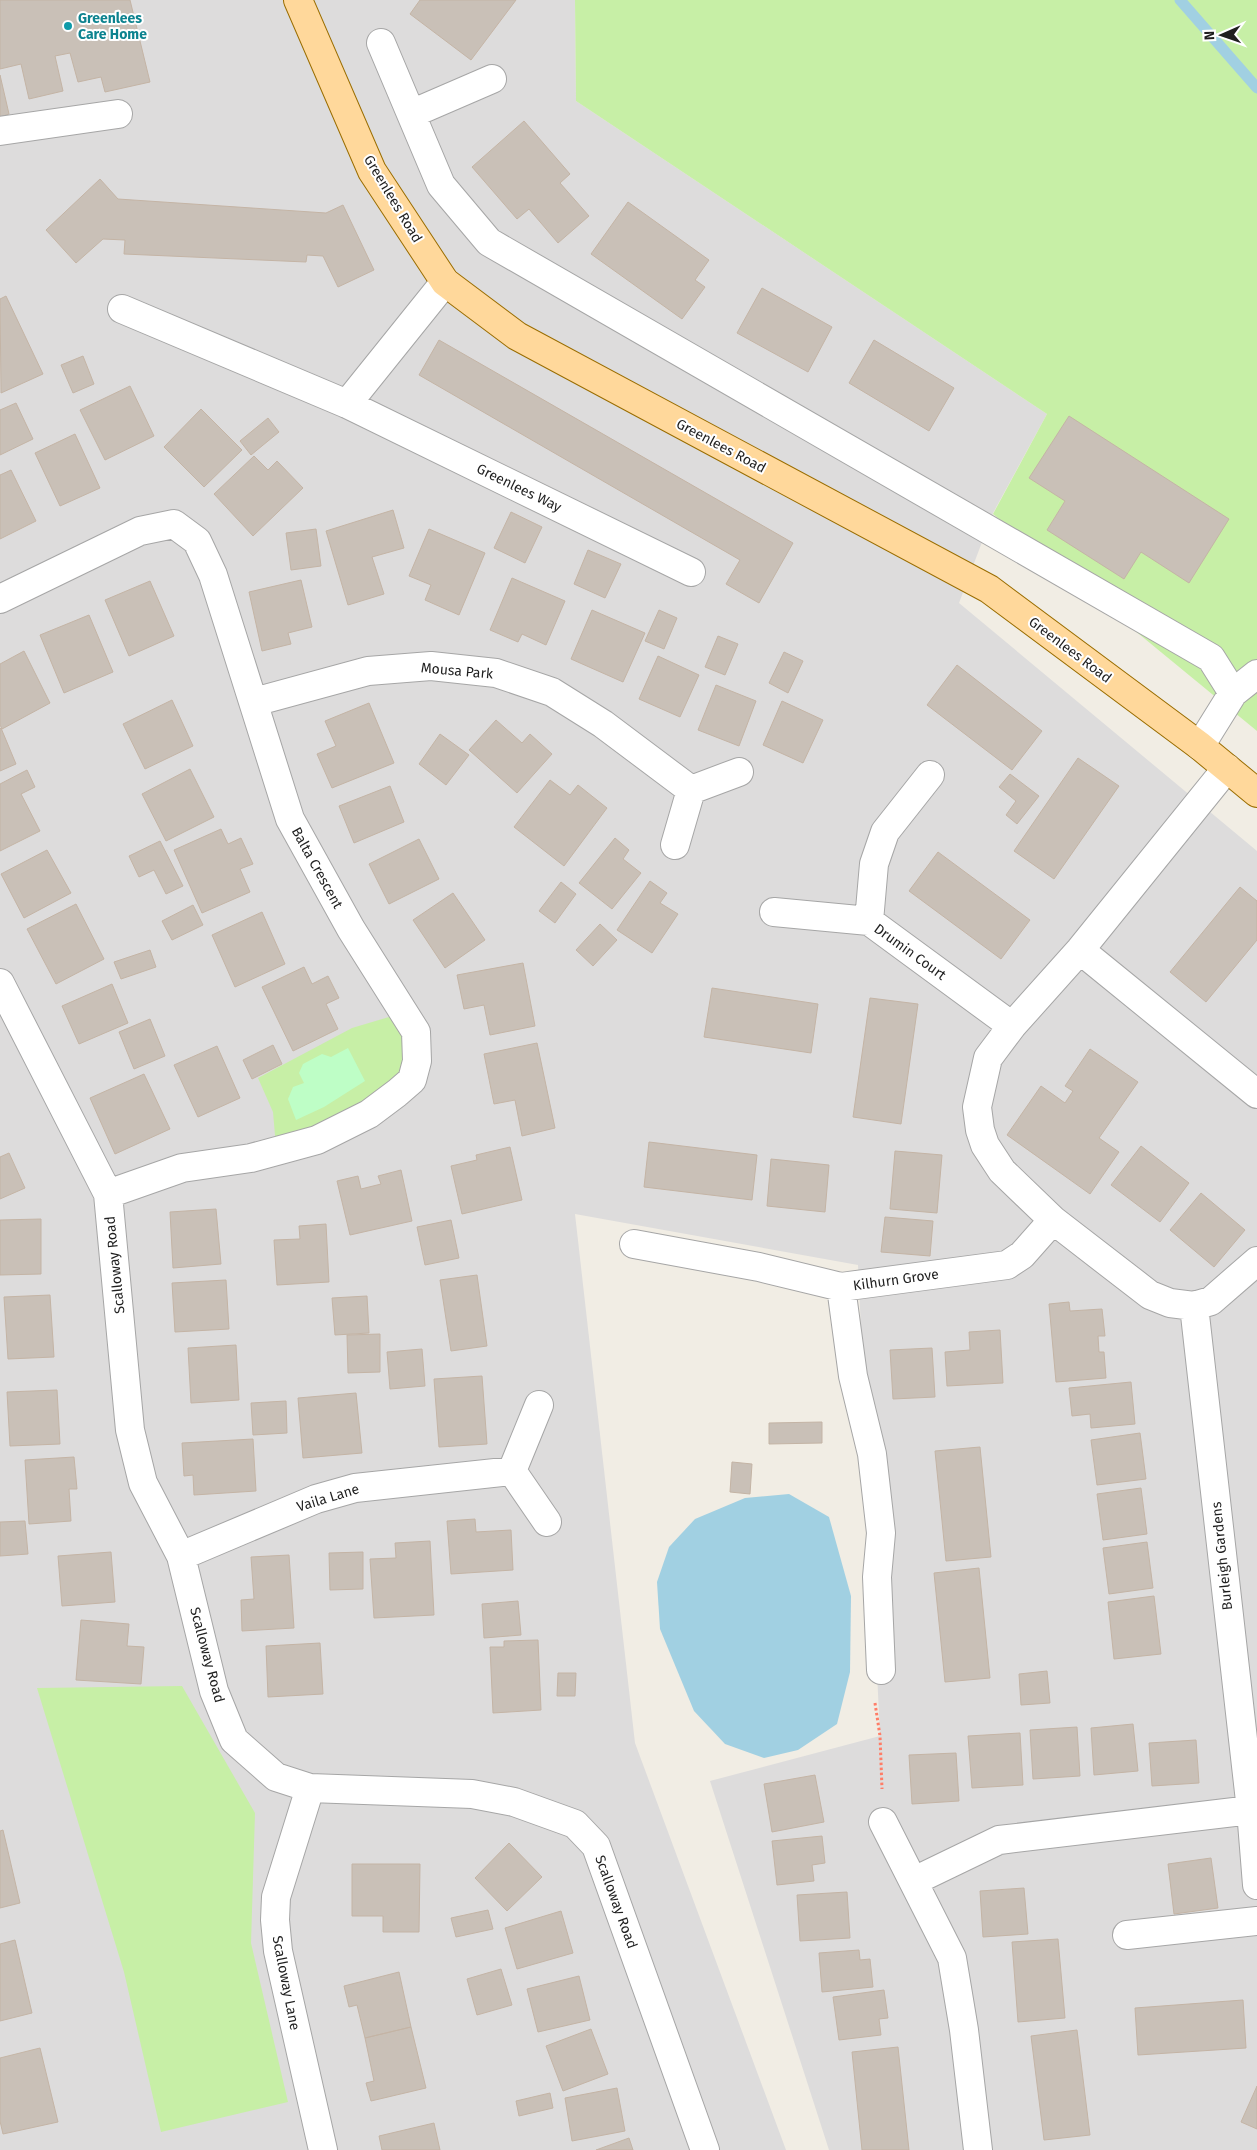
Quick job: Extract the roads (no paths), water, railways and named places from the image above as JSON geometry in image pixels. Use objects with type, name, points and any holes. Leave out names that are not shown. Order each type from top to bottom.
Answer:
[{"type":"main road","name":"Greenlees Road","points":[[298,0],[372,171],[445,282],[517,336],[989,589],[1200,746],[1257,793]]},
{"type":"street","points":[[381,43],[441,185],[489,242],[1211,658],[1233,693]]},
{"type":"street","points":[[411,114],[492,79]]},
{"type":"street","points":[[0,131],[118,114]]},
{"type":"street","points":[[347,404],[445,282]]},
{"type":"street","name":"Greenlees Way","points":[[122,308],[347,404],[691,572]]},
{"type":"street","name":"Balta Crescent","points":[[0,598],[140,531],[174,524],[197,541],[213,574],[290,819],[351,929],[416,1032],[416,1061],[412,1080],[369,1114],[317,1140],[251,1158],[182,1168],[108,1194]]},
{"type":"street","name":"Mousa Park","points":[[254,702],[368,671],[431,666],[496,673],[552,692],[603,724],[691,790]]},
{"type":"street","points":[[1200,746],[1233,693],[1257,674]]},
{"type":"street","points":[[1227,768],[1080,950],[1012,1026],[988,1058],[977,1108],[980,1130],[985,1145],[1002,1171],[1053,1220],[1150,1295],[1170,1303],[1194,1306],[1211,1301],[1257,1261]]},
{"type":"street","points":[[676,845],[691,790],[739,772]]},
{"type":"street","name":"Drumin Court","points":[[930,775],[885,832],[874,864],[869,921],[1012,1026]]},
{"type":"street","points":[[774,912],[869,921]]},
{"type":"street","points":[[1080,950],[1257,1094]]},
{"type":"street","name":"Scalloway Road","points":[[0,983],[108,1194],[130,1430],[143,1483],[181,1556],[214,1691],[234,1740],[276,1776],[310,1788],[472,1794],[514,1802],[575,1824],[596,1846],[705,2150]]},
{"type":"street","name":"Kilhurn Grove","points":[[634,1244],[760,1267],[841,1287],[1007,1265],[1022,1255],[1053,1220]]},
{"type":"street","points":[[841,1287],[853,1376],[872,1454],[881,1533],[877,1576],[880,1670]]},
{"type":"street","name":"Burleigh Gardens","points":[[1194,1306],[1251,1810],[1257,1885]]},
{"type":"street","points":[[539,1405],[512,1470],[547,1522]]},
{"type":"street","name":"Vaila Lane","points":[[181,1556],[316,1499],[355,1488],[512,1470]]},
{"type":"street","name":"Scalloway Lane","points":[[310,1788],[278,1889],[275,1920],[278,1951],[323,2150]]},
{"type":"street","points":[[914,1881],[999,1840],[1251,1810]]},
{"type":"street","points":[[883,1822],[952,1958],[964,2030],[978,2150]]},
{"type":"street","points":[[1127,1935],[1257,1921]]},
{"type":"water","points":[[789,1494],[829,1517],[851,1596],[850,1672],[837,1724],[798,1750],[764,1758],[725,1744],[694,1711],[660,1629],[657,1582],[669,1547],[695,1519],[745,1498]]},
{"type":"waterway","points":[[1180,0],[1257,88]]},
{"type":"place","name":"Greenlees Care Home","points":[[68,26]]}]
